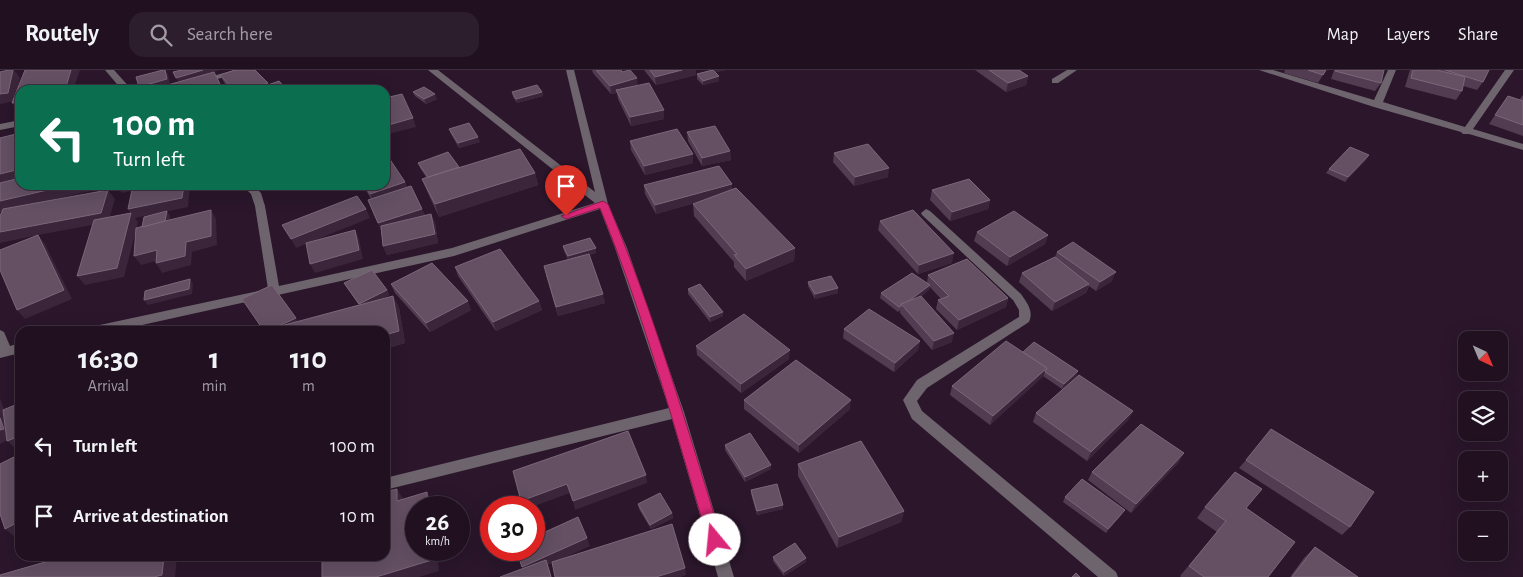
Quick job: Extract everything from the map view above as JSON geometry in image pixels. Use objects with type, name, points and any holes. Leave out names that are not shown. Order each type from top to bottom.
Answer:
[{"type":"street","points":[[109,70],[122,85]]},
{"type":"street","points":[[186,85],[246,70]]},
{"type":"street","points":[[432,70],[603,204]]},
{"type":"street","points":[[570,70],[603,204],[621,248],[676,412],[726,577]]},
{"type":"street","points":[[1055,81],[1073,70]]},
{"type":"street","points":[[1263,70],[1466,132],[1523,147]]},
{"type":"street","points":[[1376,105],[1392,70]]},
{"type":"street","points":[[1466,132],[1510,70]]},
{"type":"street","points":[[0,127],[15,124]]},
{"type":"street","points":[[253,190],[256,193],[260,206],[274,291]]},
{"type":"street","points":[[117,326],[454,252],[603,204]]},
{"type":"street","points":[[926,213],[1017,297],[1025,310],[1025,319],[922,384],[910,400],[917,415],[1110,577]]},
{"type":"street","points":[[0,335],[3,352]]},
{"type":"street","points":[[390,483],[676,412]]},
{"type":"building","points":[[13,70],[8,93],[0,94],[0,72]]},
{"type":"building","points":[[25,70],[71,70],[66,85],[19,85]]},
{"type":"building","points":[[165,70],[167,79],[146,85],[138,85],[136,77]]},
{"type":"building","points":[[203,70],[176,78],[173,72]]},
{"type":"building","points":[[235,70],[255,70],[268,83],[263,85],[229,85],[220,75]]},
{"type":"building","points":[[596,70],[621,70],[622,72],[630,70],[637,78],[610,86]]},
{"type":"building","points":[[650,70],[682,70],[655,77]]},
{"type":"building","points":[[713,70],[719,76],[703,81],[697,74]]},
{"type":"building","points":[[989,70],[1019,70],[1028,76],[1008,83]]},
{"type":"building","points":[[1308,70],[1326,70],[1323,75]]},
{"type":"building","points":[[1336,70],[1384,70],[1381,83]]},
{"type":"building","points":[[1413,70],[1437,70],[1465,77],[1462,91],[1411,78]]},
{"type":"building","points":[[1445,70],[1489,70],[1483,82]]},
{"type":"building","points":[[214,72],[220,84],[217,85],[168,85]]},
{"type":"building","points":[[279,81],[283,85],[268,85]]},
{"type":"building","points":[[649,83],[664,110],[630,117],[616,90]]},
{"type":"building","points":[[537,85],[542,92],[516,99],[512,92]]},
{"type":"building","points":[[424,87],[435,94],[424,99],[413,92]]},
{"type":"building","points":[[402,94],[413,118],[390,125],[390,97]]},
{"type":"building","points":[[1508,96],[1523,101],[1523,125],[1495,115]]},
{"type":"building","points":[[469,123],[478,137],[458,143],[449,129]]},
{"type":"building","points":[[715,126],[730,151],[702,158],[687,132]]},
{"type":"building","points":[[677,129],[693,154],[644,166],[630,141]]},
{"type":"building","points":[[15,134],[15,170],[0,174],[0,138]]},
{"type":"building","points":[[868,144],[889,168],[855,177],[834,153]]},
{"type":"building","points":[[1350,147],[1369,155],[1348,177],[1329,169]]},
{"type":"building","points":[[520,149],[535,173],[435,204],[422,179]]},
{"type":"building","points":[[448,152],[459,167],[428,177],[418,163]]},
{"type":"building","points":[[390,160],[405,182],[390,187]]},
{"type":"building","points":[[719,166],[732,184],[655,205],[644,185]]},
{"type":"building","points":[[15,179],[15,190],[47,190],[0,201],[0,183]]},
{"type":"building","points":[[969,179],[990,200],[952,212],[932,190]]},
{"type":"building","points":[[411,186],[422,209],[378,223],[368,200]]},
{"type":"building","points":[[736,188],[795,248],[746,269],[734,255],[737,254],[693,204]]},
{"type":"building","points":[[108,190],[101,213],[0,232],[0,216],[3,209]]},
{"type":"building","points":[[132,190],[183,190],[182,198],[128,209]]},
{"type":"building","points":[[367,190],[382,190],[370,194]]},
{"type":"building","points":[[357,196],[366,209],[291,239],[282,225]]},
{"type":"building","points":[[211,210],[211,236],[186,242],[185,256],[156,263],[157,250],[134,256],[136,228]]},
{"type":"building","points":[[913,210],[954,253],[919,265],[880,221]]},
{"type":"building","points":[[167,211],[165,221],[142,227],[144,217]]},
{"type":"building","points":[[1014,211],[1048,235],[1010,257],[977,232]]},
{"type":"building","points":[[131,213],[117,268],[77,276],[94,220]]},
{"type":"building","points":[[431,214],[435,234],[383,246],[381,226]]},
{"type":"building","points":[[355,230],[359,250],[310,264],[306,243]]},
{"type":"building","points":[[38,235],[64,290],[17,310],[0,270],[0,250]]},
{"type":"building","points":[[590,238],[596,248],[568,256],[563,246]]},
{"type":"building","points":[[1073,242],[1116,272],[1100,282],[1057,252]]},
{"type":"building","points":[[500,249],[539,301],[493,322],[455,267]]},
{"type":"building","points":[[589,254],[603,294],[556,307],[544,266]]},
{"type":"building","points":[[1055,257],[1089,284],[1055,302],[1022,273]]},
{"type":"building","points":[[967,259],[1008,298],[959,320],[938,300],[949,296],[928,275]]},
{"type":"building","points":[[432,263],[468,301],[426,323],[391,284]]},
{"type":"building","points":[[372,270],[387,290],[359,304],[344,283]]},
{"type":"building","points":[[912,273],[930,285],[906,303],[901,304],[899,307],[881,293]]},
{"type":"building","points":[[831,276],[838,288],[815,294],[808,282]]},
{"type":"building","points":[[190,279],[189,289],[144,300],[145,291]]},
{"type":"building","points":[[700,284],[723,312],[710,317],[688,289]]},
{"type":"building","points":[[272,285],[296,318],[279,326],[261,326],[242,299]]},
{"type":"building","points":[[393,296],[399,331],[390,334],[390,326],[281,326]]},
{"type":"building","points":[[921,296],[954,333],[934,341],[901,304]]},
{"type":"building","points":[[869,309],[920,341],[895,363],[844,329]]},
{"type":"building","points":[[744,314],[790,350],[741,384],[696,346]]},
{"type":"building","points":[[1006,341],[1047,368],[993,416],[952,386]]},
{"type":"building","points":[[1034,342],[1078,371],[1064,384],[1045,372],[1047,368],[1023,352]]},
{"type":"building","points":[[796,360],[851,400],[799,445],[744,400]]},
{"type":"building","points":[[1079,375],[1133,411],[1091,452],[1036,413]]},
{"type":"building","points":[[15,405],[15,438],[7,441],[3,410]]},
{"type":"building","points":[[0,418],[4,429],[0,430]]},
{"type":"building","points":[[1141,424],[1184,453],[1136,504],[1092,472]]},
{"type":"building","points":[[1271,429],[1374,492],[1350,527],[1246,460]]},
{"type":"building","points":[[628,431],[646,475],[573,501],[567,484],[535,496],[520,496],[513,471]]},
{"type":"building","points":[[750,433],[771,465],[745,477],[725,445]]},
{"type":"building","points":[[861,441],[904,511],[839,537],[798,464]]},
{"type":"building","points":[[15,456],[15,524],[5,529],[0,514],[0,464]]},
{"type":"building","points":[[1235,472],[1262,489],[1246,508],[1295,542],[1268,577],[1204,577],[1189,566],[1226,521],[1205,507]]},
{"type":"building","points":[[1082,479],[1125,510],[1108,529],[1065,497]]},
{"type":"building","points":[[777,484],[783,505],[757,511],[751,490]]},
{"type":"building","points":[[397,489],[397,501],[405,499],[405,561],[429,561],[376,577],[322,577],[322,561],[390,561],[390,491]]},
{"type":"building","points":[[427,492],[427,496],[414,496]]},
{"type":"building","points":[[660,493],[672,513],[650,525],[638,504]]},
{"type":"building","points":[[578,517],[587,538],[545,557],[545,532]]},
{"type":"building","points":[[672,524],[685,568],[656,577],[555,577],[552,562]]},
{"type":"building","points":[[795,543],[806,558],[784,572],[773,557]]},
{"type":"building","points":[[1315,547],[1358,577],[1292,577]]},
{"type":"building","points":[[49,561],[163,561],[162,575],[154,577],[0,577],[0,575]]},
{"type":"building","points":[[520,561],[535,561],[522,567]]},
{"type":"building","points":[[545,561],[551,577],[500,577]]},
{"type":"building","points":[[1076,573],[1080,577],[1072,577]]},
{"type":"route","points":[[566,216],[603,204],[621,248],[676,412],[715,540]]}]
